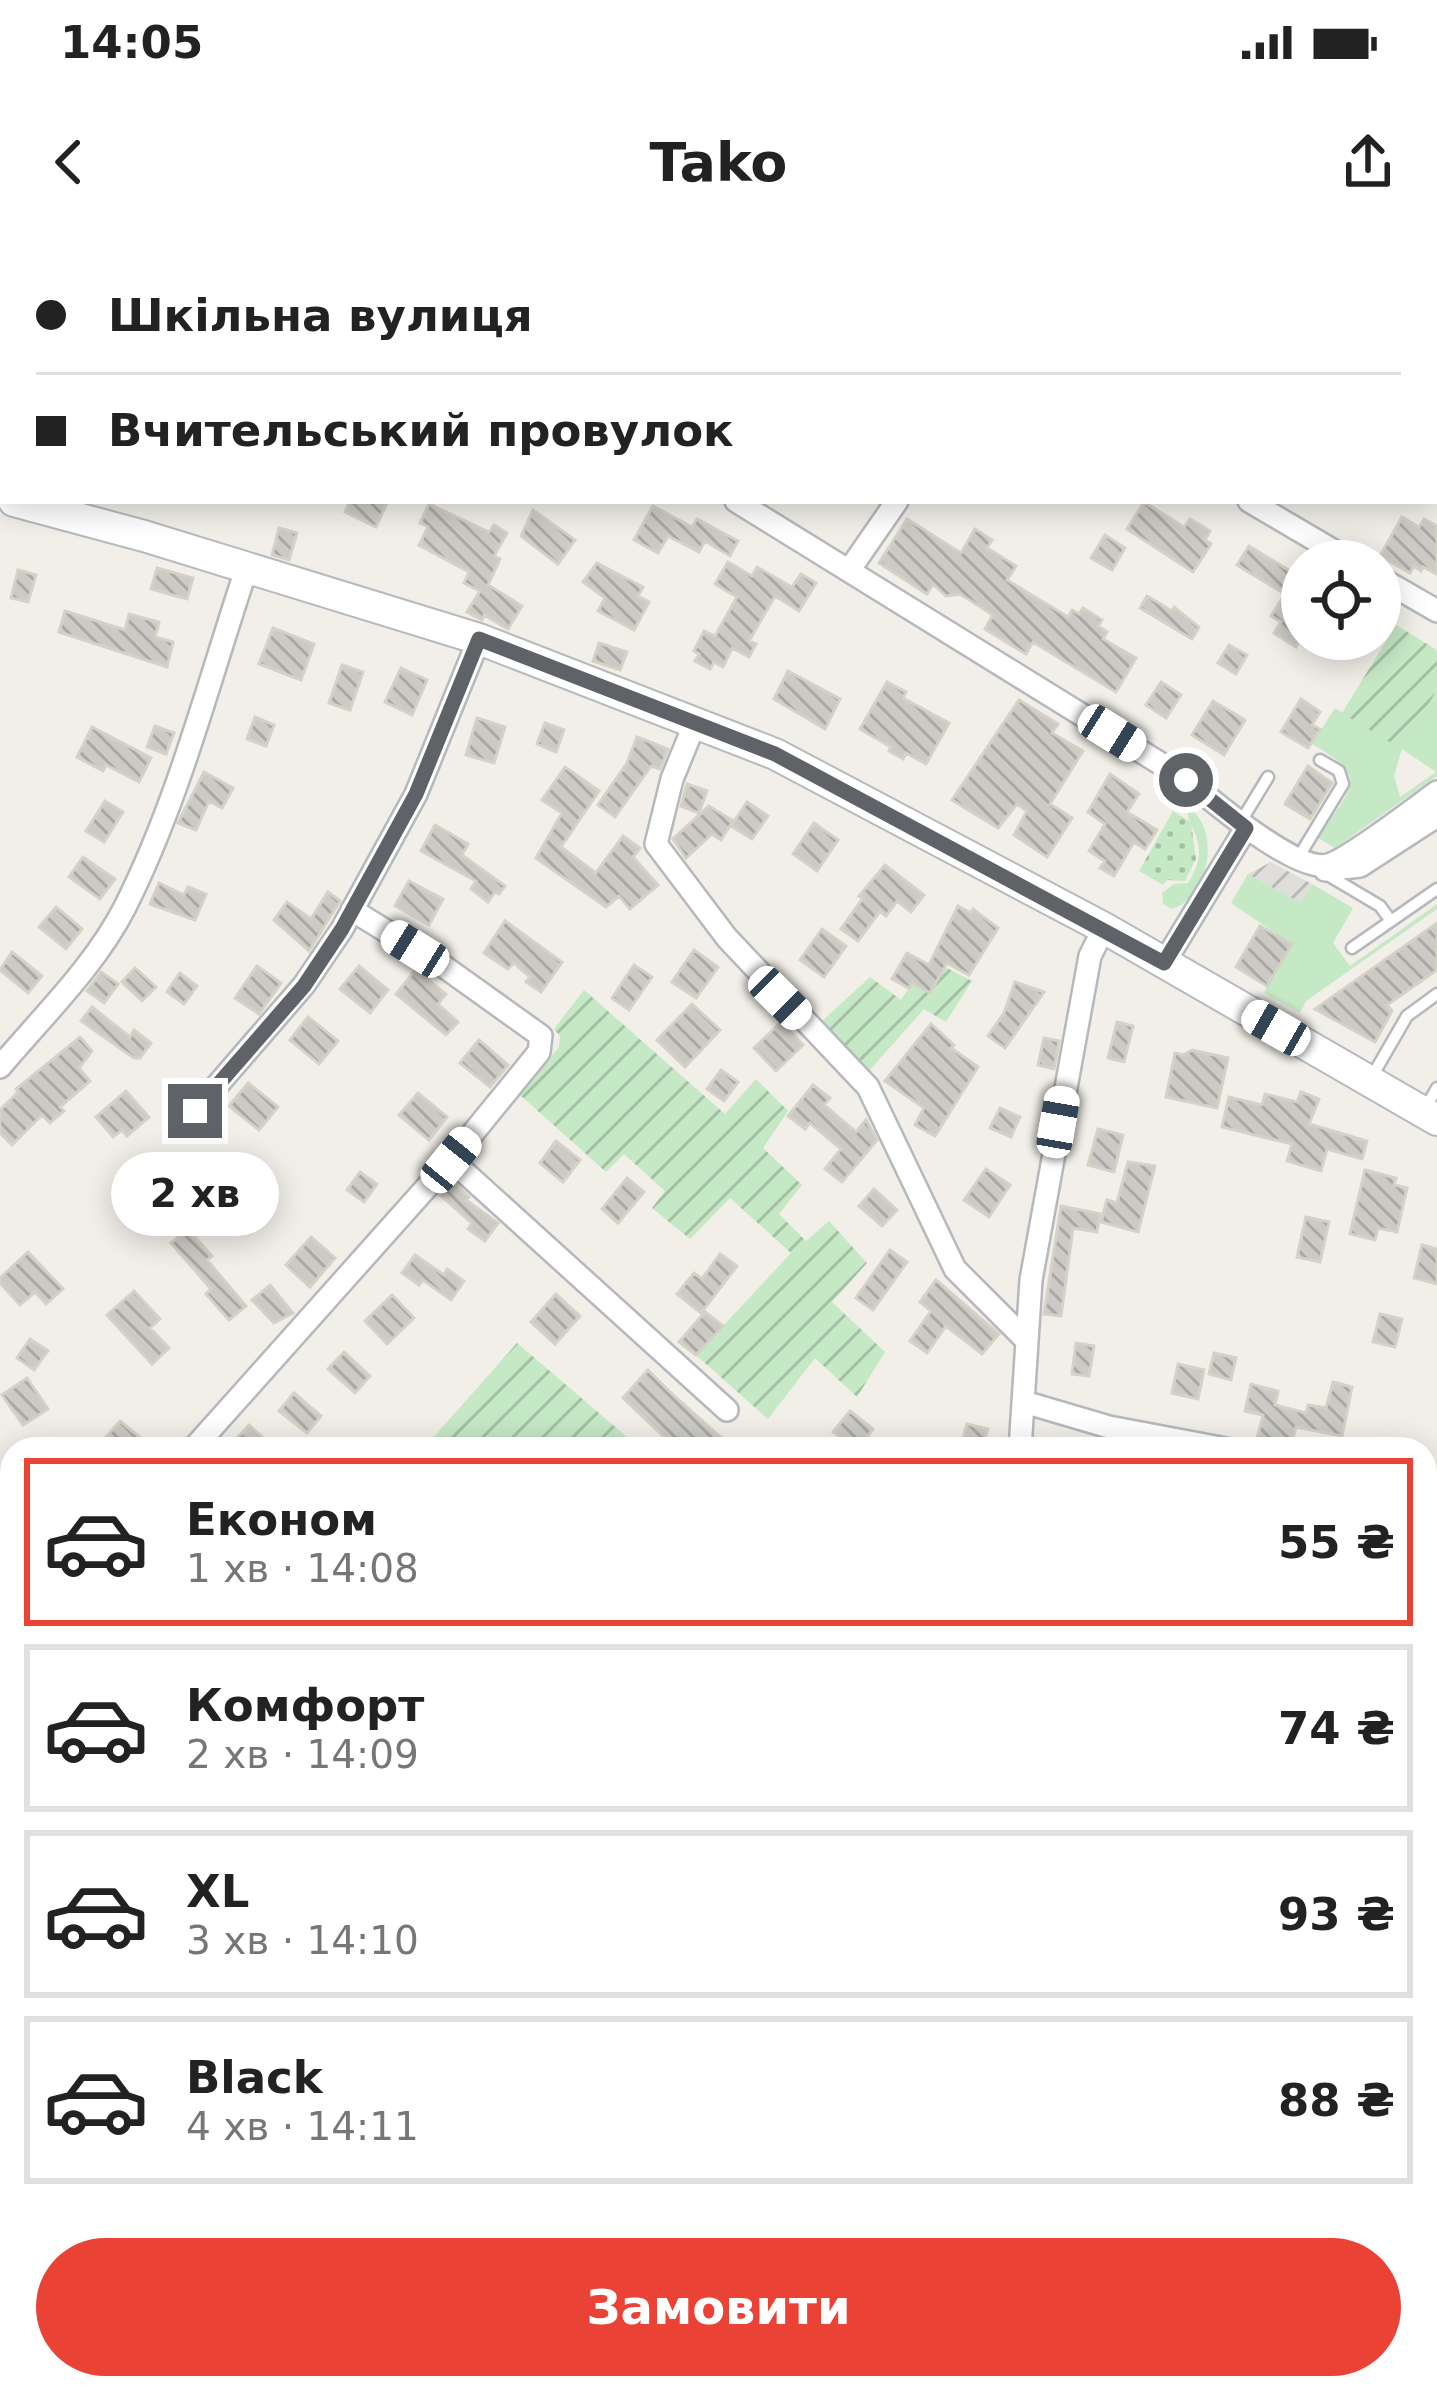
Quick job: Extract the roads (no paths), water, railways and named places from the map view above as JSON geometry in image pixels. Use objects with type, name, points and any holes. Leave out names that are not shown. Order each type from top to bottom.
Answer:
[{"type":"street","points":[[34,504],[479,639],[775,754],[1104,928],[1369,1082],[1432,1107]]},
{"type":"street","points":[[741,504],[1186,780],[1243,826],[1300,859],[1330,871],[1360,866],[1437,816]]},
{"type":"street","points":[[850,569],[895,504]]},
{"type":"street","points":[[1255,504],[1316,540]]},
{"type":"street","points":[[0,1066],[70,986],[124,909],[166,807],[247,567]]},
{"type":"street","points":[[1401,590],[1437,611]]},
{"type":"street","points":[[195,1111],[304,986],[352,910],[416,794],[479,639]]},
{"type":"street","points":[[695,723],[672,779],[656,844],[727,938],[868,1087],[955,1269],[1026,1340]]},
{"type":"street","points":[[1300,859],[1318,866],[1333,863],[1437,793]]},
{"type":"street","points":[[1164,963],[1243,826]]},
{"type":"street","points":[[204,1437],[451,1160],[539,1052],[541,1036],[446,968],[352,910]]},
{"type":"street","points":[[1021,1437],[1030,1280],[1090,956],[1104,928]]},
{"type":"street","points":[[451,1160],[727,1410]]},
{"type":"street","points":[[1024,1402],[1162,1437]]},
{"type":"lane","points":[[1320,760],[1339,771],[1343,784],[1300,859],[1380,906],[1390,921]]},
{"type":"lane","points":[[1243,826],[1268,777]]},
{"type":"lane","points":[[1352,948],[1437,889]]},
{"type":"lane","points":[[1369,1082],[1407,1016],[1437,994]]}]
